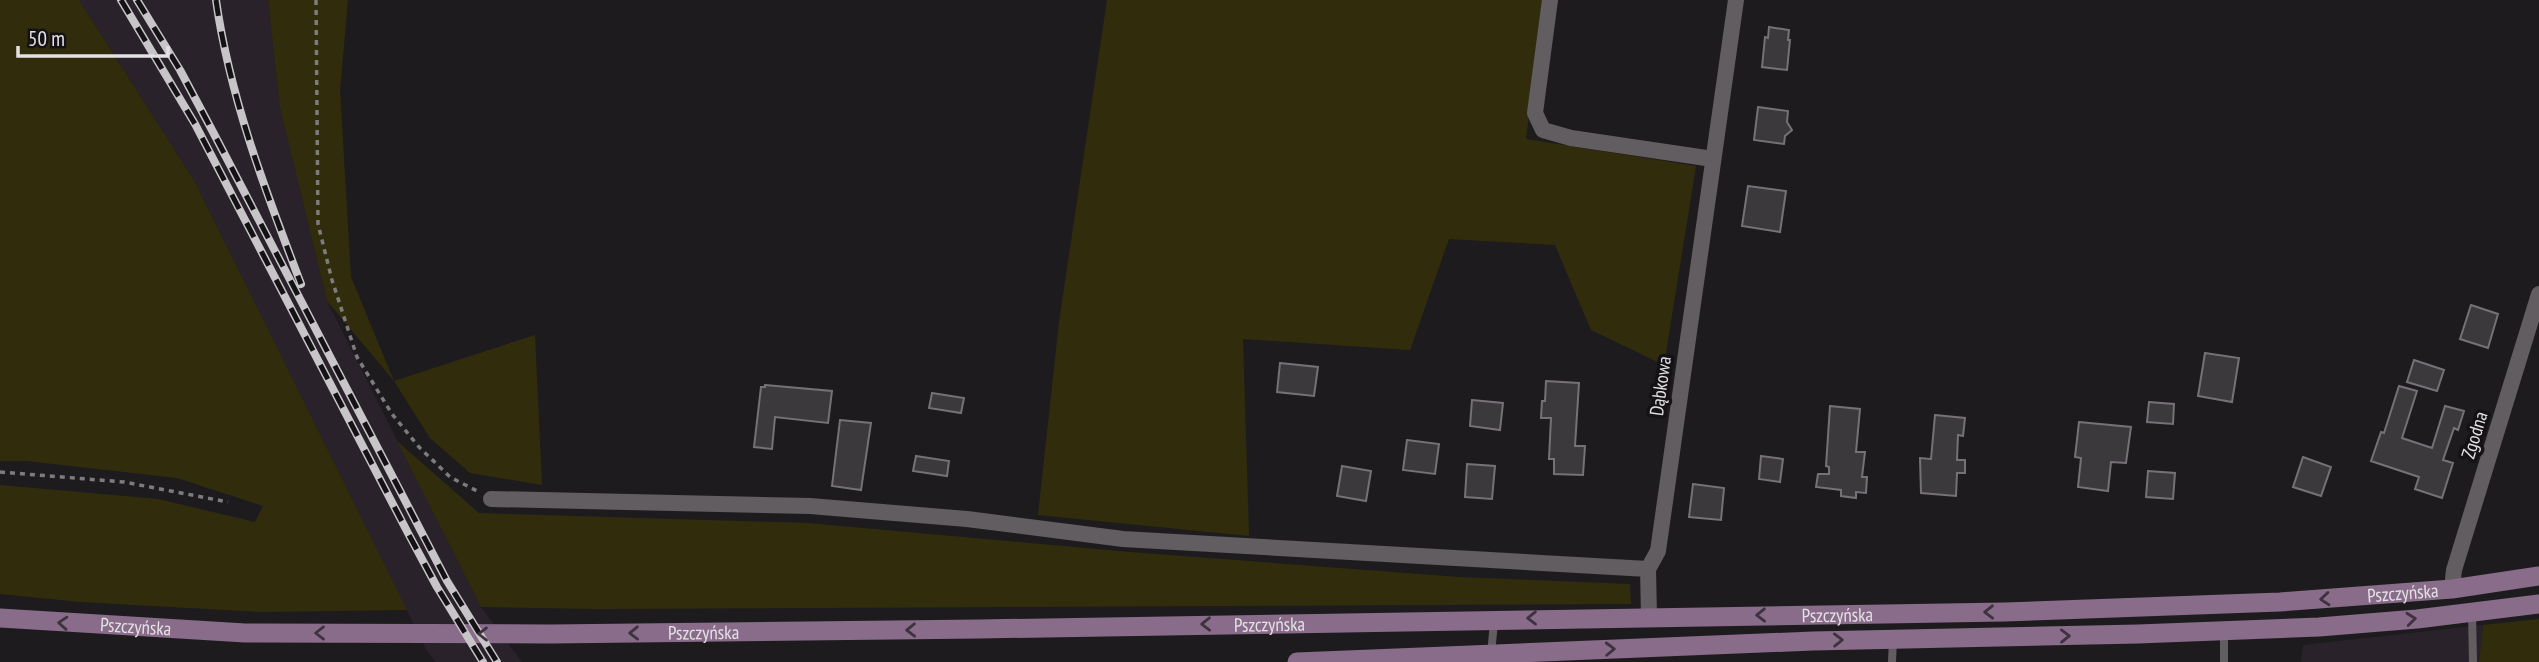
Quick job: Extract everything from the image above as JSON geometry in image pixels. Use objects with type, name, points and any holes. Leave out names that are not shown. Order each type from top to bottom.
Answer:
[{"type":"main road","name":"Pszczyńska","points":[[0,618],[181,631],[551,634],[951,630],[2005,612],[2280,602],[2452,589],[2539,576]]},
{"type":"main road","name":"Pszczyńska","points":[[1297,662],[1490,658],[1893,639],[2319,628],[2539,604]]},
{"type":"street","points":[[1550,0],[1535,113],[1543,130],[1571,138],[1713,159]]},
{"type":"street","name":"Dąbkowa","points":[[1649,616],[1648,569],[1658,551],[1736,0]]},
{"type":"street","name":"Zgodna","points":[[2452,589],[2454,570],[2539,294]]},
{"type":"street","points":[[491,499],[810,506],[967,519],[1123,539],[1648,569]]},
{"type":"lane","points":[[2472,612],[2473,662]]},
{"type":"lane","points":[[1490,658],[1494,619]]},
{"type":"lane","points":[[2224,631],[2224,662]]},
{"type":"lane","points":[[1892,662],[1893,639]]},
{"type":"path","points":[[316,0],[318,224],[332,280],[357,357],[392,414],[419,447],[450,477],[491,499]]},
{"type":"path","points":[[0,472],[124,482],[228,502]]},
{"type":"shaded area","points":[[0,0],[79,0],[195,182],[407,610],[260,612],[81,602],[0,594],[0,485],[158,499],[255,522],[263,506],[177,478],[27,461],[0,461]]},
{"type":"shaded area","points":[[79,0],[268,0],[280,108],[327,301],[481,607],[522,662],[436,662],[427,651],[195,182]]},
{"type":"shaded area","points":[[268,0],[348,0],[340,90],[351,277],[394,381],[327,301],[280,108]]},
{"type":"shaded area","points":[[1107,0],[1543,0],[1526,139],[1696,166],[1664,365],[1591,330],[1555,245],[1449,239],[1410,350],[1243,339],[1249,536],[1038,515],[1059,322]]},
{"type":"shaded area","points":[[535,335],[542,485],[470,473],[430,438],[394,381]]},
{"type":"shaded area","points":[[397,441],[479,513],[808,523],[1130,552],[1459,577],[1630,584],[1631,604],[598,609],[481,607]]},
{"type":"shaded area","points":[[2539,619],[2539,662],[2479,662],[2483,625]]},
{"type":"shaded area","points":[[2483,625],[2479,662],[2301,662],[2303,645]]},
{"type":"building","points":[[1769,27],[1789,30],[1787,70],[1762,67],[1765,37],[1768,38]]},
{"type":"building","points":[[1758,107],[1788,111],[1787,122],[1792,130],[1785,136],[1784,144],[1754,140]]},
{"type":"building","points":[[1748,186],[1786,191],[1780,232],[1742,226]]},
{"type":"building","points":[[2471,305],[2498,314],[2488,348],[2460,339]]},
{"type":"building","points":[[2205,353],[2239,358],[2232,402],[2198,396]]},
{"type":"building","points":[[2414,360],[2444,370],[2437,391],[2407,382]]},
{"type":"building","points":[[1280,363],[1318,367],[1314,396],[1277,392]]},
{"type":"building","points":[[1546,381],[1579,383],[1575,446],[1585,446],[1583,475],[1554,474],[1554,459],[1549,459],[1551,418],[1541,418]]},
{"type":"building","points":[[765,385],[832,391],[828,423],[775,417],[772,449],[754,447],[761,387]]},
{"type":"building","points":[[2399,386],[2417,391],[2402,438],[2432,448],[2445,406],[2464,411],[2458,430],[2454,428],[2443,460],[2453,463],[2442,498],[2415,489],[2419,477],[2371,461],[2381,432],[2384,433]]},
{"type":"building","points":[[932,393],[964,398],[961,413],[929,408]]},
{"type":"building","points":[[1472,400],[1503,403],[1500,430],[1470,426]]},
{"type":"building","points":[[2149,402],[2174,404],[2173,424],[2147,422]]},
{"type":"building","points":[[1830,406],[1860,409],[1856,452],[1865,452],[1862,477],[1867,477],[1866,493],[1856,492],[1856,498],[1841,496],[1841,490],[1816,487],[1818,474],[1829,474],[1829,467],[1826,466]]},
{"type":"building","points":[[1935,415],[1965,418],[1963,436],[1958,435],[1957,460],[1965,460],[1965,473],[1957,473],[1956,496],[1921,493],[1920,458],[1931,459]]},
{"type":"building","points":[[840,420],[871,423],[861,490],[832,486]]},
{"type":"building","points":[[2079,422],[2131,427],[2126,463],[2111,462],[2108,491],[2078,487],[2081,458],[2075,457]]},
{"type":"building","points":[[1407,440],[1439,444],[1435,474],[1403,470]]},
{"type":"building","points":[[916,456],[949,461],[947,476],[913,471]]},
{"type":"building","points":[[1761,456],[1783,459],[1780,482],[1759,479]]},
{"type":"building","points":[[2303,457],[2331,467],[2321,496],[2293,487]]},
{"type":"building","points":[[1467,464],[1495,466],[1492,499],[1465,497]]},
{"type":"building","points":[[1342,466],[1371,471],[1366,501],[1337,496]]},
{"type":"building","points":[[2148,471],[2175,473],[2173,499],[2146,497]]},
{"type":"building","points":[[1693,484],[1724,488],[1721,520],[1689,517]]},
{"type":"railway","points":[[121,0],[195,124],[409,535],[483,662]]},
{"type":"railway","points":[[137,0],[180,70],[447,581],[497,662]]},
{"type":"railway","points":[[216,0],[240,109],[262,180],[301,284]]}]
